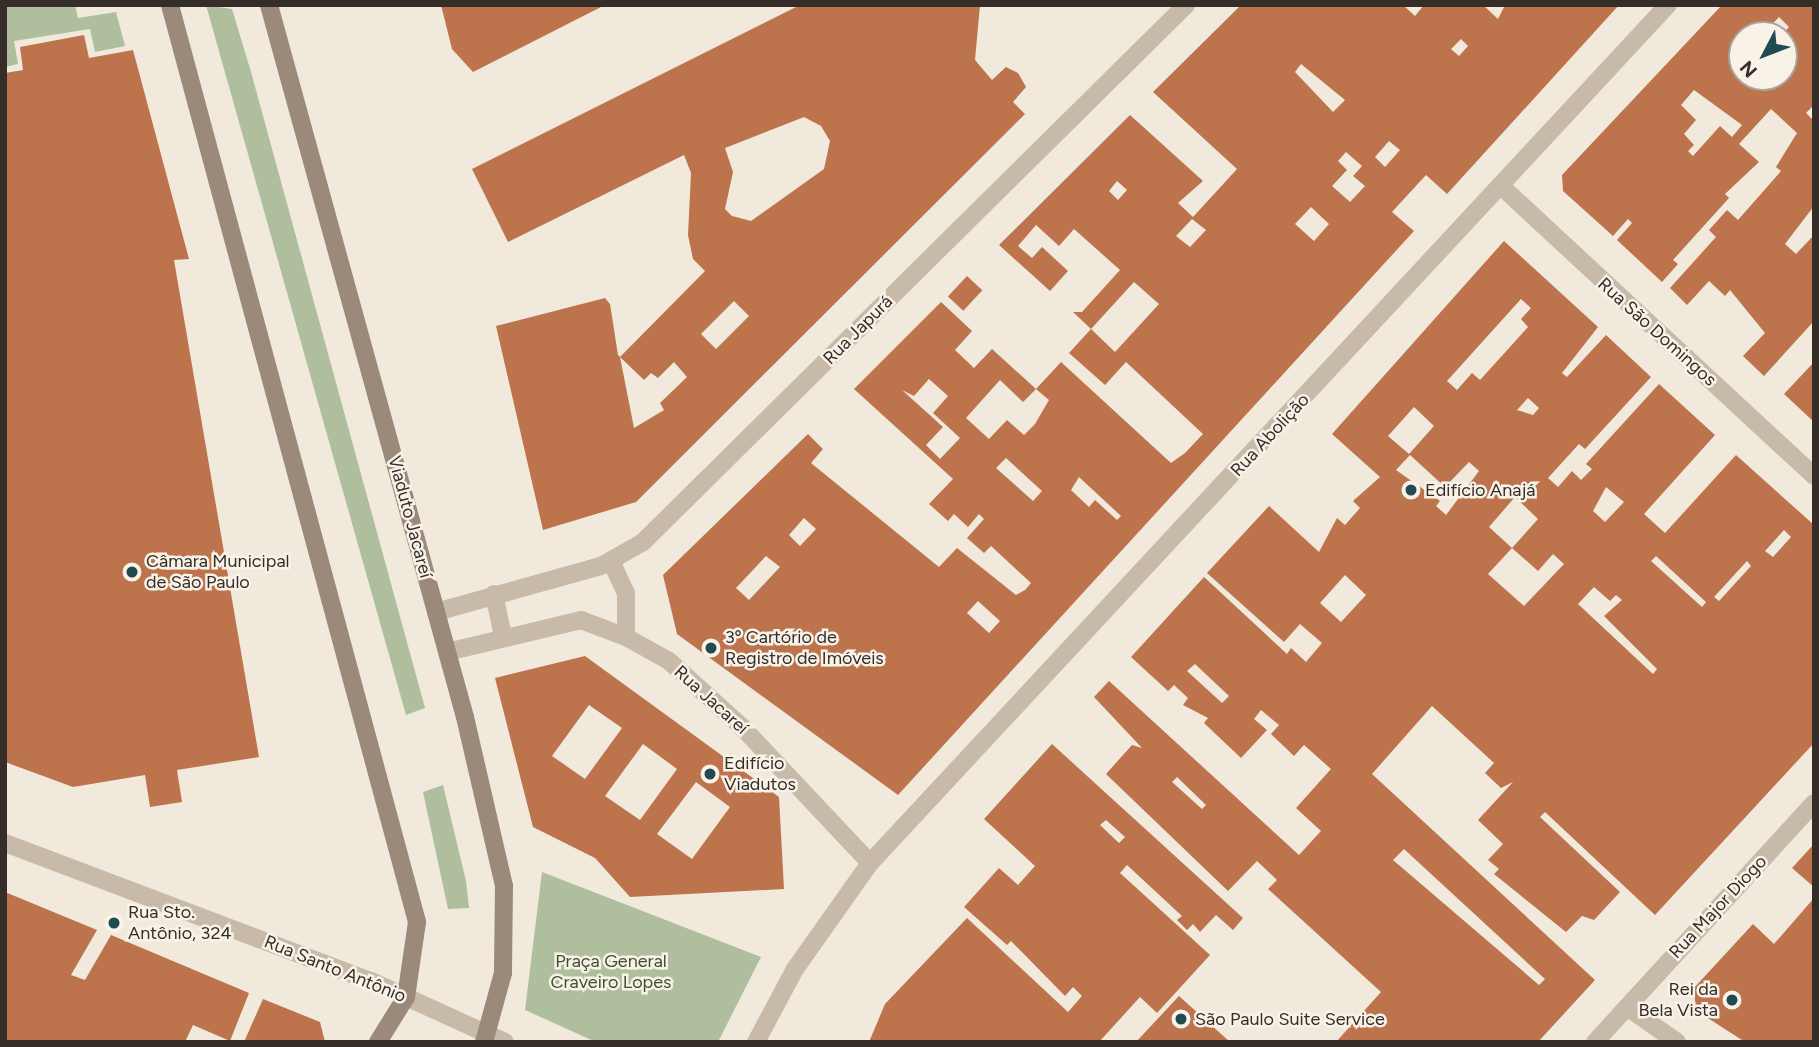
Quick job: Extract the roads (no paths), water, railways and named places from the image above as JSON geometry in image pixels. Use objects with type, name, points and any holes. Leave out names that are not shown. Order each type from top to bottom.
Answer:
[{"type":"main road","points":[[170,5],[304,493],[417,922],[406,997],[378,1042]]},
{"type":"main road","name":"Viaduto Jacareí","points":[[270,5],[447,652],[504,886],[503,973],[486,1038]]},
{"type":"street","name":"Rua Japurá","points":[[436,612],[611,561],[643,542],[1186,5]]},
{"type":"street","name":"Rua Abolição","points":[[870,863],[1502,187],[1668,5]]},
{"type":"street","name":"Rua São Domingos","points":[[1502,187],[1814,476]]},
{"type":"street","points":[[447,652],[503,636],[581,621],[626,637],[626,593],[611,561]]},
{"type":"street","points":[[494,594],[503,636]]},
{"type":"street","name":"Rua Jacareí","points":[[626,637],[668,661],[742,727],[870,863]]},
{"type":"street","name":"Rua Major Diogo","points":[[1595,1042],[1814,803]]},
{"type":"street","name":"Rua Santo Antônio","points":[[5,843],[406,997],[486,1038],[505,1042]]},
{"type":"street","points":[[756,1042],[819,931],[870,863]]},
{"type":"street","points":[[1627,1007],[1677,1042]]},
{"type":"place","name":"Edifício Anajá","points":[[1411,490]]},
{"type":"place","name":"Câmara Municipal de São Paulo","points":[[132,572]]},
{"type":"place","name":"3º Cartório de Registro de Imóveis","points":[[711,648]]},
{"type":"place","name":"Edifício Viadutos","points":[[710,774]]},
{"type":"place","name":"Rua Sto. Antônio, 324","points":[[114,923]]},
{"type":"place","name":"Rei da Bela Vista","points":[[1732,1000]]},
{"type":"place","name":"São Paulo Suite Service","points":[[1181,1019]]},
{"type":"park label","name":"Praça General Craveiro Lopes","points":[[611,972]]}]
